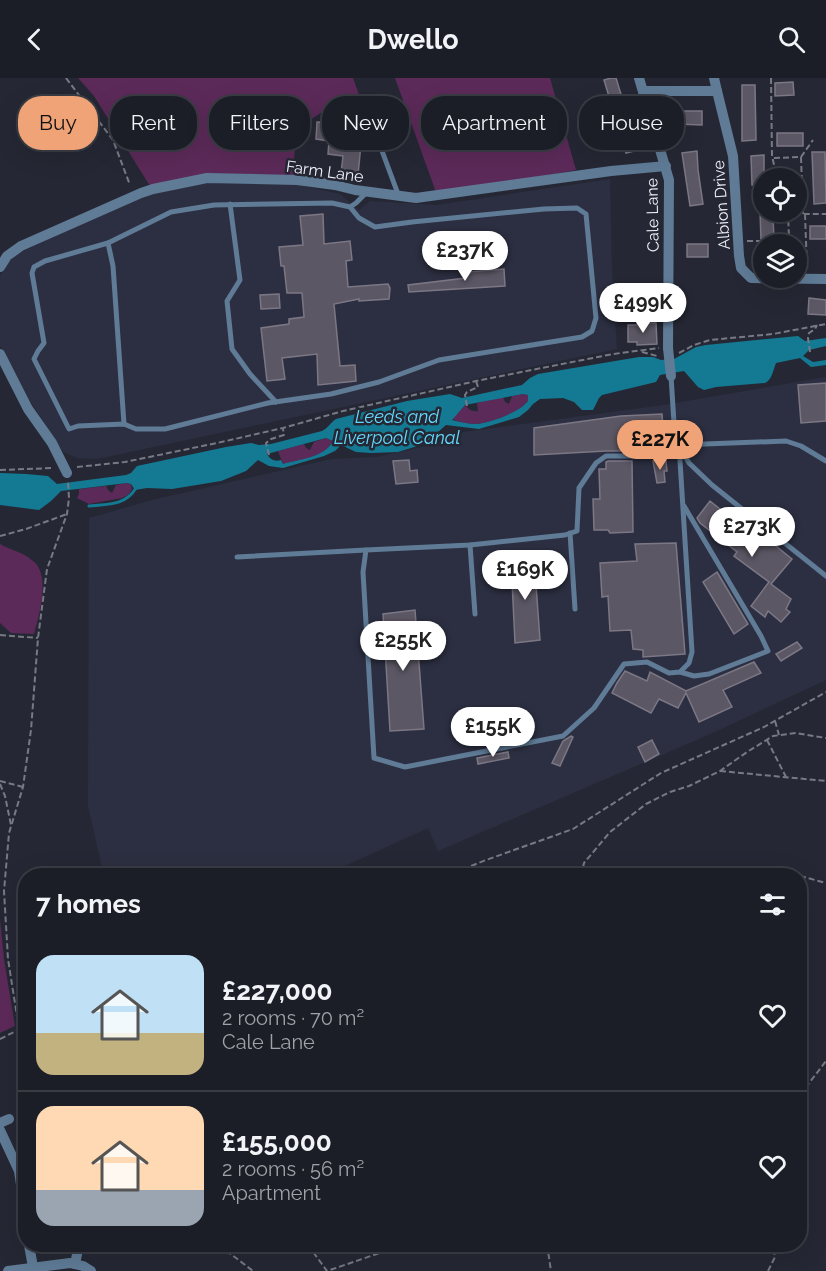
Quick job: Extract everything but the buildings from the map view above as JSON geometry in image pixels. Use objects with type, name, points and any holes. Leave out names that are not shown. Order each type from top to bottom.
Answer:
[{"type":"street","name":"Cale Lane","points":[[639,78],[669,180],[668,352],[671,376]]},
{"type":"street","name":"Albion Drive","points":[[714,78],[733,156],[741,268],[752,278],[826,279]]},
{"type":"street","points":[[643,91],[717,91]]},
{"type":"street","name":"Farm Lane","points":[[0,267],[7,256],[21,246],[134,196],[153,189],[207,178],[297,180],[416,198],[611,171],[666,166]]},
{"type":"street","points":[[0,354],[28,409],[52,443],[66,470]]},
{"type":"street","points":[[0,1130],[18,1170]]},
{"type":"street","points":[[30,1252],[33,1267]]},
{"type":"street","points":[[75,1264],[78,1252]]},
{"type":"street","points":[[8,1271],[62,1263],[75,1264],[91,1271]]},
{"type":"lane","points":[[381,150],[398,196]]},
{"type":"lane","points":[[350,207],[368,192]]},
{"type":"lane","points":[[332,203],[350,207],[358,218],[375,228],[412,222],[577,208],[586,214],[596,318],[592,331],[582,338],[439,360],[360,387],[276,402],[165,429],[136,429],[124,424],[78,426],[69,429],[34,359],[44,343],[32,273],[34,267],[45,261],[108,243],[171,212],[230,204],[332,203]]},
{"type":"lane","points":[[230,204],[240,280],[227,301],[232,349],[250,374],[276,402]]},
{"type":"lane","points":[[108,243],[113,266],[124,424]]},
{"type":"lane","name":"Cale Lane","points":[[671,376],[674,423],[679,445],[689,463],[712,485],[826,576]]},
{"type":"lane","points":[[680,672],[689,663],[692,652],[679,445],[786,441],[801,446],[826,461]]},
{"type":"lane","points":[[237,557],[470,545],[565,535],[577,531],[579,488],[601,459],[606,456],[680,456]]},
{"type":"lane","points":[[366,550],[363,573],[374,758],[405,767],[563,736],[594,708],[624,664],[647,662],[669,673],[680,672],[694,676],[709,674],[768,651],[683,505]]},
{"type":"lane","points":[[570,533],[575,609]]},
{"type":"lane","points":[[470,545],[475,614]]},
{"type":"path","points":[[66,78],[113,140],[134,196]]},
{"type":"path","points":[[771,78],[775,168]]},
{"type":"path","points":[[802,168],[801,157],[813,140]]},
{"type":"path","points":[[773,158],[801,157]]},
{"type":"path","points":[[807,214],[826,214]]},
{"type":"path","points":[[738,241],[753,241]]},
{"type":"path","points":[[0,470],[66,470],[135,460],[283,428],[343,411],[476,381],[613,354],[640,351],[668,352],[710,339],[773,334],[826,324]]},
{"type":"path","points":[[810,352],[809,333],[817,325]]},
{"type":"path","points":[[640,351],[668,352]]},
{"type":"path","points":[[467,406],[465,395],[478,387],[476,381]]},
{"type":"path","points":[[269,455],[266,443],[271,438],[284,435],[283,428]]},
{"type":"path","points":[[18,1023],[8,959],[4,891],[11,827],[22,787],[30,730],[47,569],[67,514],[69,498],[66,470]]},
{"type":"path","points":[[0,536],[67,514]]},
{"type":"path","points":[[0,634],[38,639]]},
{"type":"path","points":[[466,868],[573,829],[661,773],[764,727],[826,692]]},
{"type":"path","points":[[775,721],[779,735]]},
{"type":"path","points":[[583,868],[584,863],[610,832],[646,804],[720,771],[773,736],[796,733],[826,738]]},
{"type":"path","points":[[767,740],[786,777]]},
{"type":"path","points":[[720,771],[826,781]]},
{"type":"path","points":[[0,783],[22,787]]},
{"type":"path","points":[[0,783],[9,810],[11,827]]},
{"type":"path","points":[[807,878],[826,883]]},
{"type":"path","points":[[0,1039],[18,1030]]},
{"type":"path","points":[[807,1086],[826,1061]]},
{"type":"path","points":[[228,1252],[253,1271]]},
{"type":"path","points":[[313,1252],[327,1271],[383,1252]]},
{"type":"path","points":[[548,1252],[551,1271]]},
{"type":"path","points":[[768,1271],[775,1257],[774,1252]]},
{"type":"shaded area","points":[[78,78],[353,78],[359,96],[322,96],[322,112],[310,120],[310,96],[209,96],[209,150],[295,150],[295,176],[150,186],[128,150],[197,150],[197,96],[110,96],[110,122],[98,102],[98,96],[94,96]]},
{"type":"shaded area","points":[[395,78],[550,78],[555,96],[421,96],[421,150],[567,150],[567,138],[576,170],[437,195],[409,117],[409,96],[401,96]]},
{"type":"shaded area","points":[[610,179],[617,349],[97,459],[77,458],[63,452],[30,401],[0,346],[0,276],[8,262],[17,254],[141,196],[202,184],[246,181],[294,184],[340,194],[359,210],[370,201],[437,205]]},
{"type":"shaded area","points":[[826,377],[826,680],[706,736],[438,851],[428,828],[340,868],[102,868],[88,806],[89,518],[152,500],[331,459],[377,457],[426,446],[463,432],[664,405]]},
{"type":"shaded area","points":[[528,395],[528,401],[524,405],[496,419],[476,424],[452,419],[465,405],[471,410],[478,411],[477,403],[503,397],[509,404],[512,396]]},
{"type":"shaded area","points":[[326,438],[333,441],[318,455],[283,464],[278,451],[304,444],[310,450],[314,442]]},
{"type":"shaded area","points":[[131,484],[132,489],[122,498],[89,504],[77,498],[79,489],[106,486],[112,493],[116,485]]},
{"type":"shaded area","points":[[0,544],[29,558],[41,572],[42,599],[34,634],[11,633],[0,623]]},
{"type":"shaded area","points":[[0,920],[15,1026],[0,1033]]},
{"type":"water","name":"Leeds and Liverpool Canal","points":[[798,336],[805,341],[826,338],[826,346],[809,350],[803,356],[813,362],[826,360],[826,365],[811,367],[800,358],[776,363],[771,377],[765,383],[704,390],[698,387],[684,371],[660,375],[656,382],[602,395],[593,410],[582,410],[574,402],[563,398],[540,399],[519,417],[479,429],[446,425],[424,444],[398,452],[356,452],[341,445],[324,456],[283,468],[269,466],[258,460],[246,471],[221,481],[172,489],[135,490],[131,484],[127,483],[61,491],[39,510],[0,505],[0,473],[48,476],[57,484],[126,475],[137,466],[226,447],[251,443],[271,444],[322,431],[336,419],[407,401],[450,394],[462,398],[522,385],[538,374],[639,357],[674,359],[696,347]],"holes":[[[528,395],[528,401],[524,405],[496,419],[476,424],[452,420],[465,405]],[[326,438],[333,441],[329,447],[304,459],[283,464],[281,460],[273,460],[267,454]]]},
{"type":"waterway","points":[[89,506],[121,501],[132,494],[136,488]]}]
